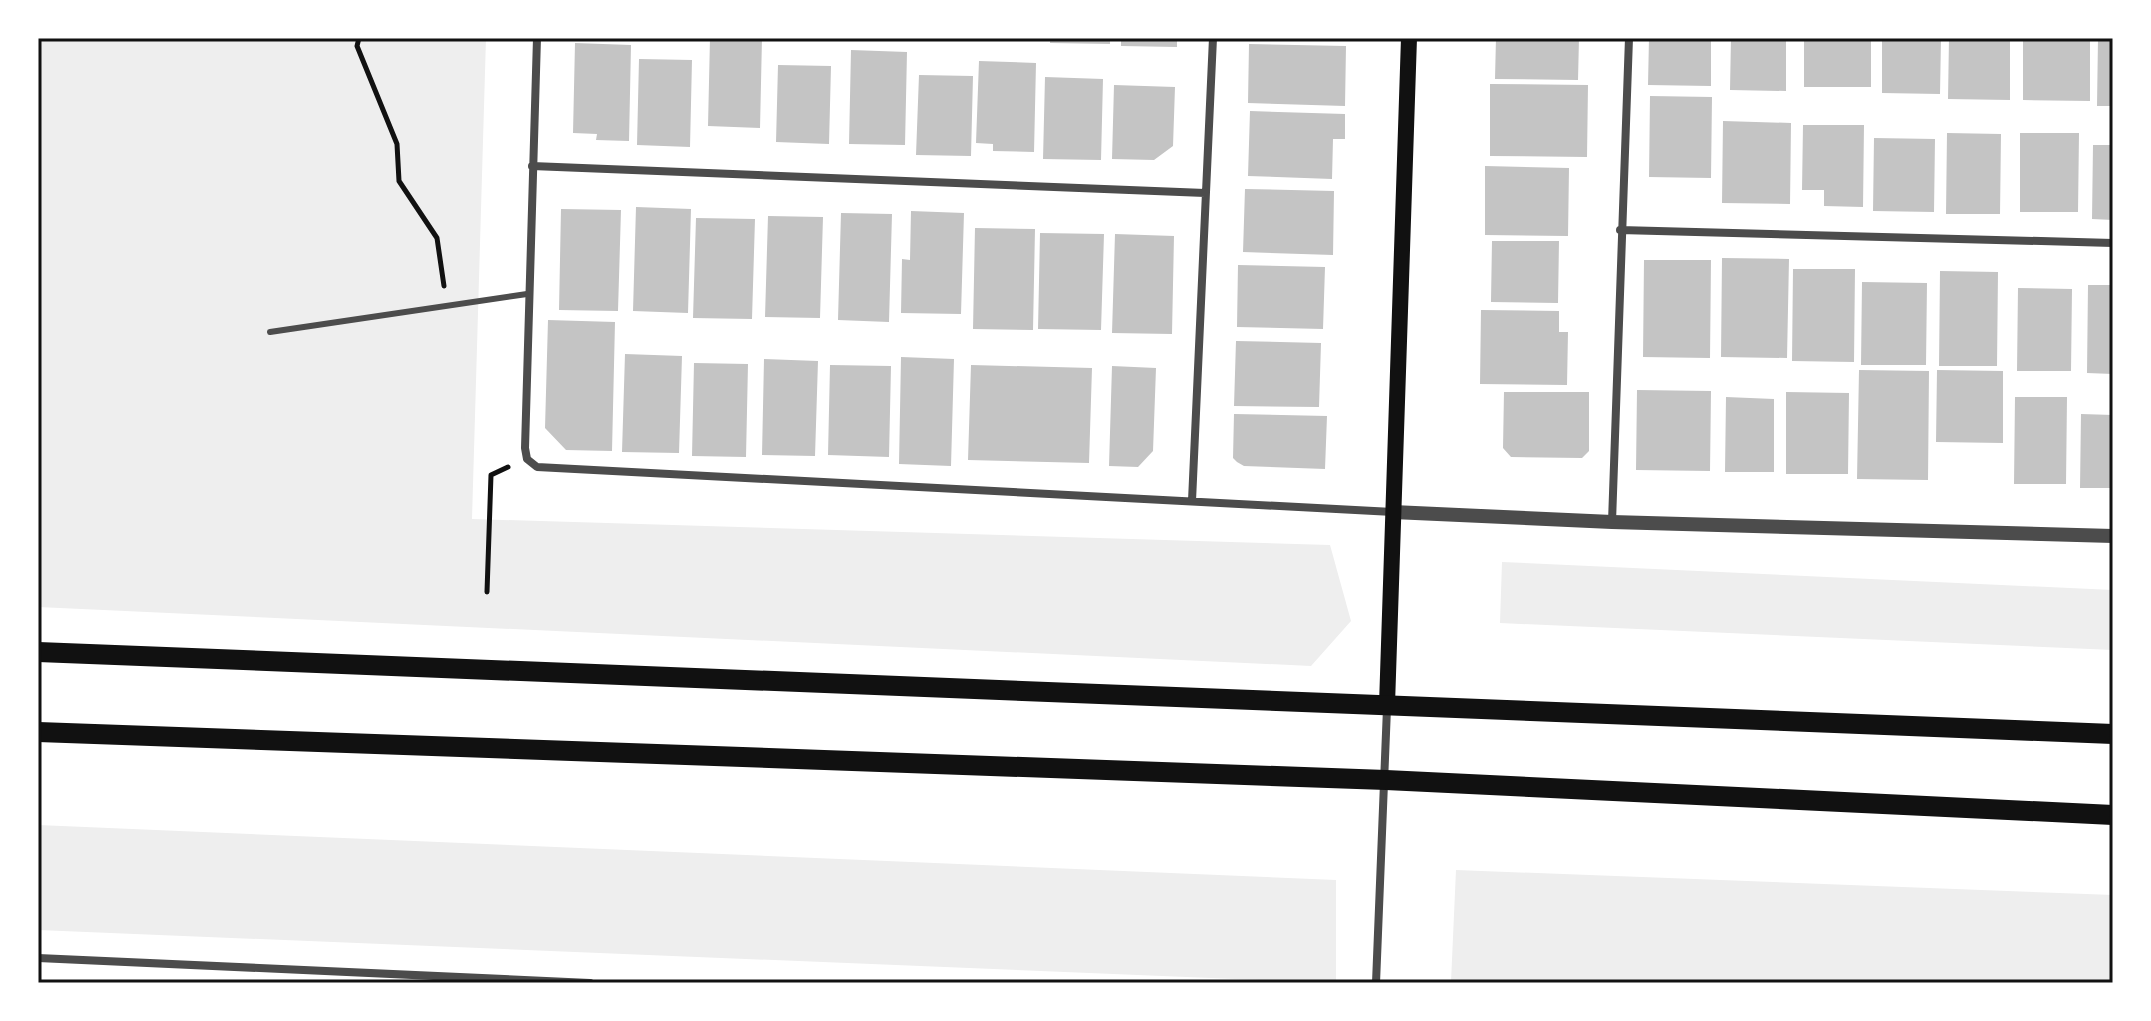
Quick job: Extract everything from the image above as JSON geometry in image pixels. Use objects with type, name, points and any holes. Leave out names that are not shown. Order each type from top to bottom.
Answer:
[{"type":"main road","points":[[1387,705],[1409,38]]},
{"type":"main road","points":[[38,652],[2113,734]]},
{"type":"main road","points":[[38,732],[1386,780],[2113,815]]},
{"type":"street","points":[[537,38],[527,294],[527,459],[537,467],[1612,522],[2113,536]]},
{"type":"street","points":[[1192,501],[1213,38]]},
{"type":"street","points":[[1612,522],[1629,38]]},
{"type":"street","points":[[532,166],[1205,193]]},
{"type":"street","points":[[1620,230],[2113,243]]},
{"type":"street","points":[[1376,983],[1387,705]]},
{"type":"street","points":[[38,958],[590,983]]},
{"type":"lane","points":[[270,332],[447,303],[527,294]]},
{"type":"path","points":[[359,38],[357,46],[397,144],[399,181],[437,238],[447,303]]},
{"type":"path","points":[[487,592],[491,475],[527,459]]},
{"type":"shaded area","points":[[38,38],[486,38],[472,519],[1330,545],[1351,621],[1311,666],[38,607]]},
{"type":"shaded area","points":[[1502,562],[2113,590],[2113,650],[1500,623]]},
{"type":"shaded area","points":[[38,825],[1336,880],[1336,983],[38,930]]},
{"type":"shaded area","points":[[1456,870],[2113,895],[2113,983],[1451,982]]},
{"type":"building","points":[[710,38],[762,38],[760,128],[708,126]]},
{"type":"building","points":[[1050,38],[1110,38],[1110,44],[1050,43]]},
{"type":"building","points":[[1121,38],[1177,38],[1177,47],[1121,46]]},
{"type":"building","points":[[1496,38],[1579,38],[1578,80],[1495,79]]},
{"type":"building","points":[[1649,38],[1711,38],[1711,86],[1648,85]]},
{"type":"building","points":[[1731,38],[1786,38],[1786,91],[1730,90]]},
{"type":"building","points":[[1804,38],[1871,38],[1871,87],[1804,87]]},
{"type":"building","points":[[1882,38],[1941,38],[1940,94],[1882,93]]},
{"type":"building","points":[[1949,38],[2010,38],[2010,100],[1948,99]]},
{"type":"building","points":[[2023,38],[2090,38],[2090,101],[2023,100]]},
{"type":"building","points":[[2098,38],[2113,38],[2113,106],[2097,106]]},
{"type":"building","points":[[575,43],[631,45],[629,141],[596,140],[597,134],[573,133]]},
{"type":"building","points":[[1249,44],[1346,46],[1345,106],[1248,103]]},
{"type":"building","points":[[851,50],[907,52],[905,145],[849,144]]},
{"type":"building","points":[[639,59],[692,60],[690,147],[637,145]]},
{"type":"building","points":[[979,61],[1036,63],[1034,152],[993,151],[993,144],[976,143]]},
{"type":"building","points":[[778,65],[831,66],[829,144],[776,142]]},
{"type":"building","points":[[919,75],[973,76],[971,156],[916,155]]},
{"type":"building","points":[[1045,77],[1103,79],[1101,160],[1043,159]]},
{"type":"building","points":[[1490,84],[1588,85],[1587,157],[1490,156]]},
{"type":"building","points":[[1114,85],[1175,87],[1173,146],[1154,160],[1112,159]]},
{"type":"building","points":[[1650,96],[1712,97],[1711,178],[1649,177]]},
{"type":"building","points":[[1250,111],[1345,114],[1345,139],[1333,139],[1332,179],[1248,176]]},
{"type":"building","points":[[1723,121],[1791,123],[1790,204],[1722,203]]},
{"type":"building","points":[[1803,125],[1864,125],[1863,207],[1824,206],[1824,190],[1802,190]]},
{"type":"building","points":[[1947,133],[2001,134],[2000,214],[1946,214]]},
{"type":"building","points":[[2020,133],[2079,133],[2078,212],[2020,212]]},
{"type":"building","points":[[1874,138],[1935,139],[1934,212],[1873,211]]},
{"type":"building","points":[[2093,145],[2113,145],[2113,220],[2092,219]]},
{"type":"building","points":[[1485,166],[1569,168],[1568,236],[1485,235]]},
{"type":"building","points":[[1245,189],[1334,191],[1333,255],[1243,252]]},
{"type":"building","points":[[636,207],[691,209],[688,313],[633,311]]},
{"type":"building","points":[[561,209],[621,210],[618,311],[559,310]]},
{"type":"building","points":[[911,211],[964,213],[961,314],[901,313],[902,259],[910,260]]},
{"type":"building","points":[[841,213],[892,214],[889,322],[838,320]]},
{"type":"building","points":[[768,216],[823,217],[820,318],[765,317]]},
{"type":"building","points":[[696,218],[755,219],[752,319],[693,318]]},
{"type":"building","points":[[975,228],[1035,229],[1033,330],[973,329]]},
{"type":"building","points":[[1040,233],[1104,234],[1101,330],[1038,329]]},
{"type":"building","points":[[1115,234],[1174,236],[1172,334],[1112,333]]},
{"type":"building","points":[[1492,241],[1559,241],[1558,303],[1491,302]]},
{"type":"building","points":[[1722,258],[1789,259],[1787,358],[1721,357]]},
{"type":"building","points":[[1644,260],[1711,260],[1710,358],[1643,357]]},
{"type":"building","points":[[1238,265],[1325,267],[1323,329],[1237,327]]},
{"type":"building","points":[[1793,269],[1855,269],[1854,362],[1792,361]]},
{"type":"building","points":[[1940,271],[1998,272],[1997,366],[1939,366]]},
{"type":"building","points":[[1862,282],[1927,283],[1926,365],[1861,365]]},
{"type":"building","points":[[2088,285],[2113,285],[2113,374],[2087,373]]},
{"type":"building","points":[[2018,288],[2072,289],[2071,371],[2017,371]]},
{"type":"building","points":[[1481,310],[1559,311],[1559,332],[1568,332],[1567,385],[1480,384]]},
{"type":"building","points":[[548,320],[615,322],[612,451],[566,450],[545,428]]},
{"type":"building","points":[[1236,341],[1321,343],[1319,407],[1234,406]]},
{"type":"building","points":[[625,354],[682,356],[679,453],[622,452]]},
{"type":"building","points":[[901,357],[954,359],[951,466],[899,464]]},
{"type":"building","points":[[764,359],[818,361],[815,456],[762,455]]},
{"type":"building","points":[[694,363],[748,364],[746,457],[692,456]]},
{"type":"building","points":[[830,365],[891,366],[889,457],[828,455]]},
{"type":"building","points":[[971,365],[1092,368],[1089,463],[968,460]]},
{"type":"building","points":[[1112,366],[1156,368],[1153,451],[1138,467],[1109,466]]},
{"type":"building","points":[[1859,370],[1929,371],[1928,480],[1857,479]]},
{"type":"building","points":[[1937,370],[2003,371],[2003,443],[1936,442]]},
{"type":"building","points":[[1637,390],[1711,391],[1710,471],[1636,470]]},
{"type":"building","points":[[1504,392],[1589,392],[1589,451],[1582,458],[1511,457],[1503,448]]},
{"type":"building","points":[[1786,392],[1849,393],[1848,474],[1786,474]]},
{"type":"building","points":[[1726,397],[1774,399],[1774,472],[1725,472]]},
{"type":"building","points":[[2015,397],[2067,397],[2066,484],[2014,484]]},
{"type":"building","points":[[1234,414],[1327,416],[1325,469],[1244,466],[1237,462],[1233,458]]},
{"type":"building","points":[[2081,414],[2113,415],[2113,488],[2080,488]]}]
